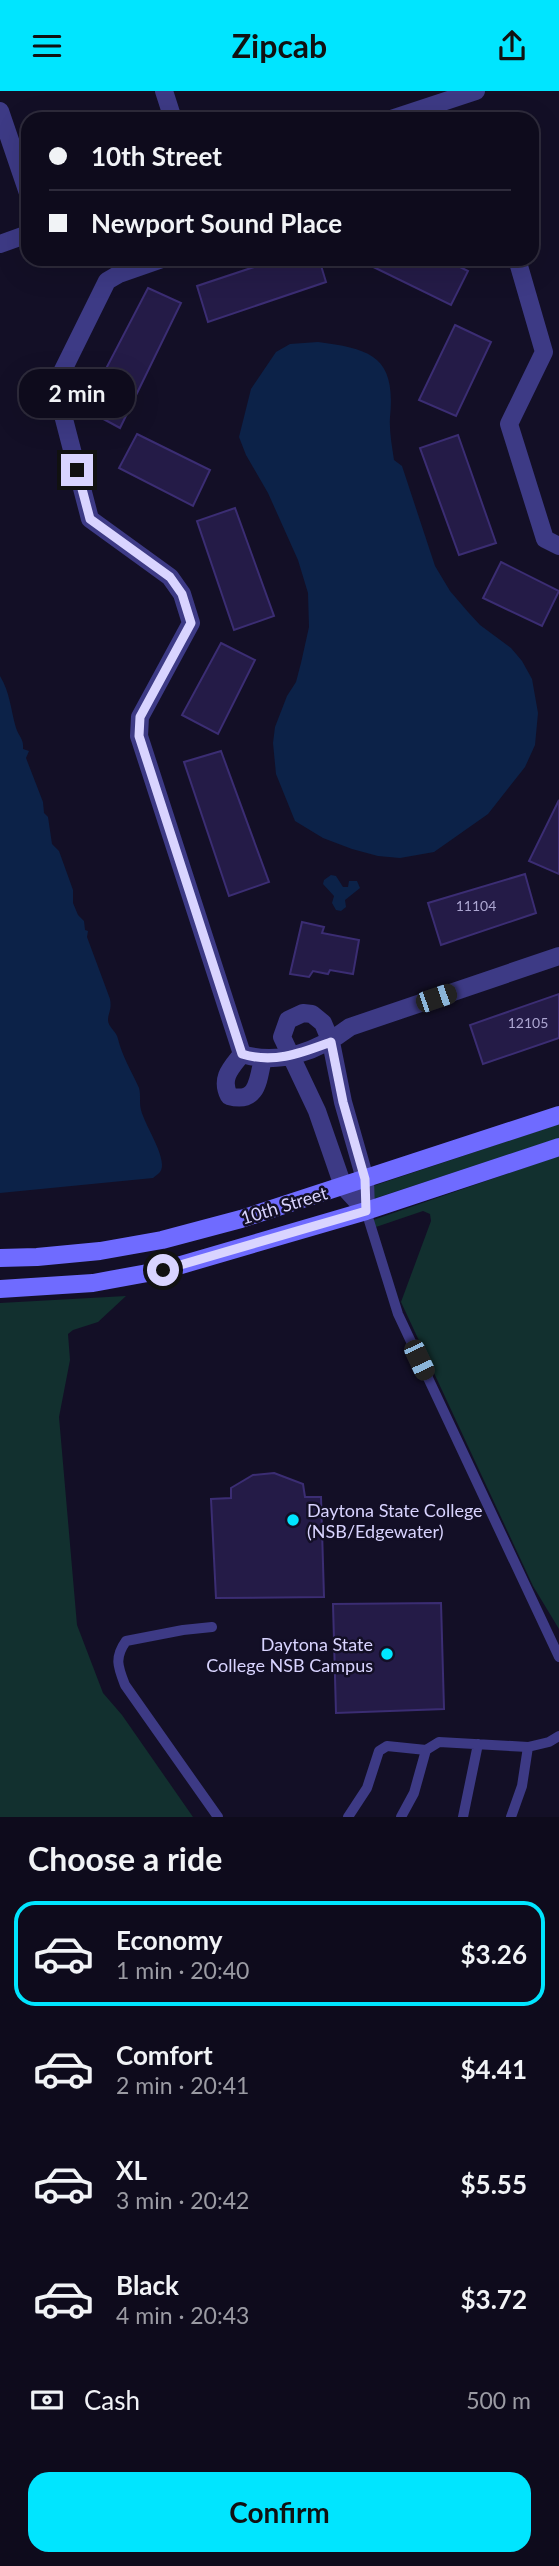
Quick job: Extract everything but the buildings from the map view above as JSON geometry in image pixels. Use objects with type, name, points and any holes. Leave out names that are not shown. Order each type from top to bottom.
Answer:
[{"type":"street","points":[[164,91],[171,112]]},
{"type":"street","points":[[412,112],[476,91]]},
{"type":"street","points":[[0,111],[21,172]]},
{"type":"street","points":[[0,244],[21,236]]},
{"type":"street","points":[[142,266],[107,281],[62,372],[58,382],[58,396],[90,519],[170,577],[188,608],[191,623],[140,717],[139,736],[242,1054]]},
{"type":"street","points":[[519,266],[544,352],[509,424],[545,539],[559,546]]},
{"type":"street","points":[[242,1054],[263,1058],[293,1056],[331,1042],[350,1027],[559,956]]},
{"type":"street","points":[[298,1014],[318,1017],[331,1042],[343,1102],[365,1179],[366,1211],[343,1186],[317,1111],[282,1037],[288,1020],[298,1014]]},
{"type":"street","points":[[242,1054],[227,1073],[224,1086],[229,1096],[240,1099],[250,1095],[257,1087],[263,1058]]},
{"type":"street","points":[[317,1111],[343,1102]]},
{"type":"street","name":"10th Street","points":[[0,1258],[100,1251],[162,1240],[343,1186],[559,1115]]},
{"type":"street","name":"10th Street","points":[[0,1289],[93,1283],[163,1270],[366,1211],[559,1147]]},
{"type":"lane","points":[[366,1211],[398,1314],[559,1657]]},
{"type":"lane","points":[[212,1627],[126,1641],[119,1650],[116,1661],[125,1685],[218,1817]]},
{"type":"lane","points":[[348,1817],[367,1788],[379,1751],[387,1746],[426,1750],[439,1742],[528,1747],[549,1742],[559,1736]]},
{"type":"lane","points":[[463,1817],[478,1744]]},
{"type":"lane","points":[[511,1817],[522,1786],[528,1747]]},
{"type":"lane","points":[[401,1817],[408,1809],[414,1793],[424,1766],[426,1750]]},
{"type":"green space","points":[[559,1124],[559,1138],[373,1199],[373,1186]]},
{"type":"green space","points":[[559,1156],[559,1629],[533,1586],[401,1302],[431,1221],[430,1214],[423,1211],[373,1228],[373,1220]]},
{"type":"green space","points":[[126,1296],[98,1322],[68,1334],[70,1360],[59,1417],[77,1625],[103,1693],[122,1715],[193,1817],[0,1817],[0,1303]]},
{"type":"water","points":[[318,342],[366,353],[384,369],[391,397],[390,428],[394,460],[402,466],[435,566],[450,591],[468,612],[480,625],[511,648],[532,679],[538,713],[535,745],[525,767],[488,814],[434,852],[400,858],[378,856],[323,838],[295,821],[276,774],[273,743],[275,727],[287,696],[296,682],[301,663],[309,627],[308,593],[298,560],[239,437],[251,389],[276,352],[290,344]]},
{"type":"water","points":[[0,676],[23,749],[29,751],[26,758],[43,802],[44,813],[48,817],[52,844],[59,851],[73,890],[73,903],[84,921],[85,930],[88,931],[87,937],[110,999],[108,1023],[117,1036],[139,1088],[141,1110],[159,1152],[162,1167],[153,1178],[0,1193]]},
{"type":"water","points":[[331,875],[336,876],[343,887],[348,887],[349,881],[357,881],[360,888],[345,900],[346,907],[341,911],[336,910],[332,903],[334,896],[323,884]]},
{"type":"place","name":"Daytona State College (NSB/Edgewater)","points":[[293,1520]]},
{"type":"place","name":"Daytona State College NSB Campus","points":[[387,1654]]},
{"type":"route","points":[[77,470],[90,519],[170,577],[188,608],[191,623],[140,717],[139,736],[242,1054],[268,1059],[293,1056],[331,1042],[343,1102],[365,1179],[366,1211],[163,1270]]}]
